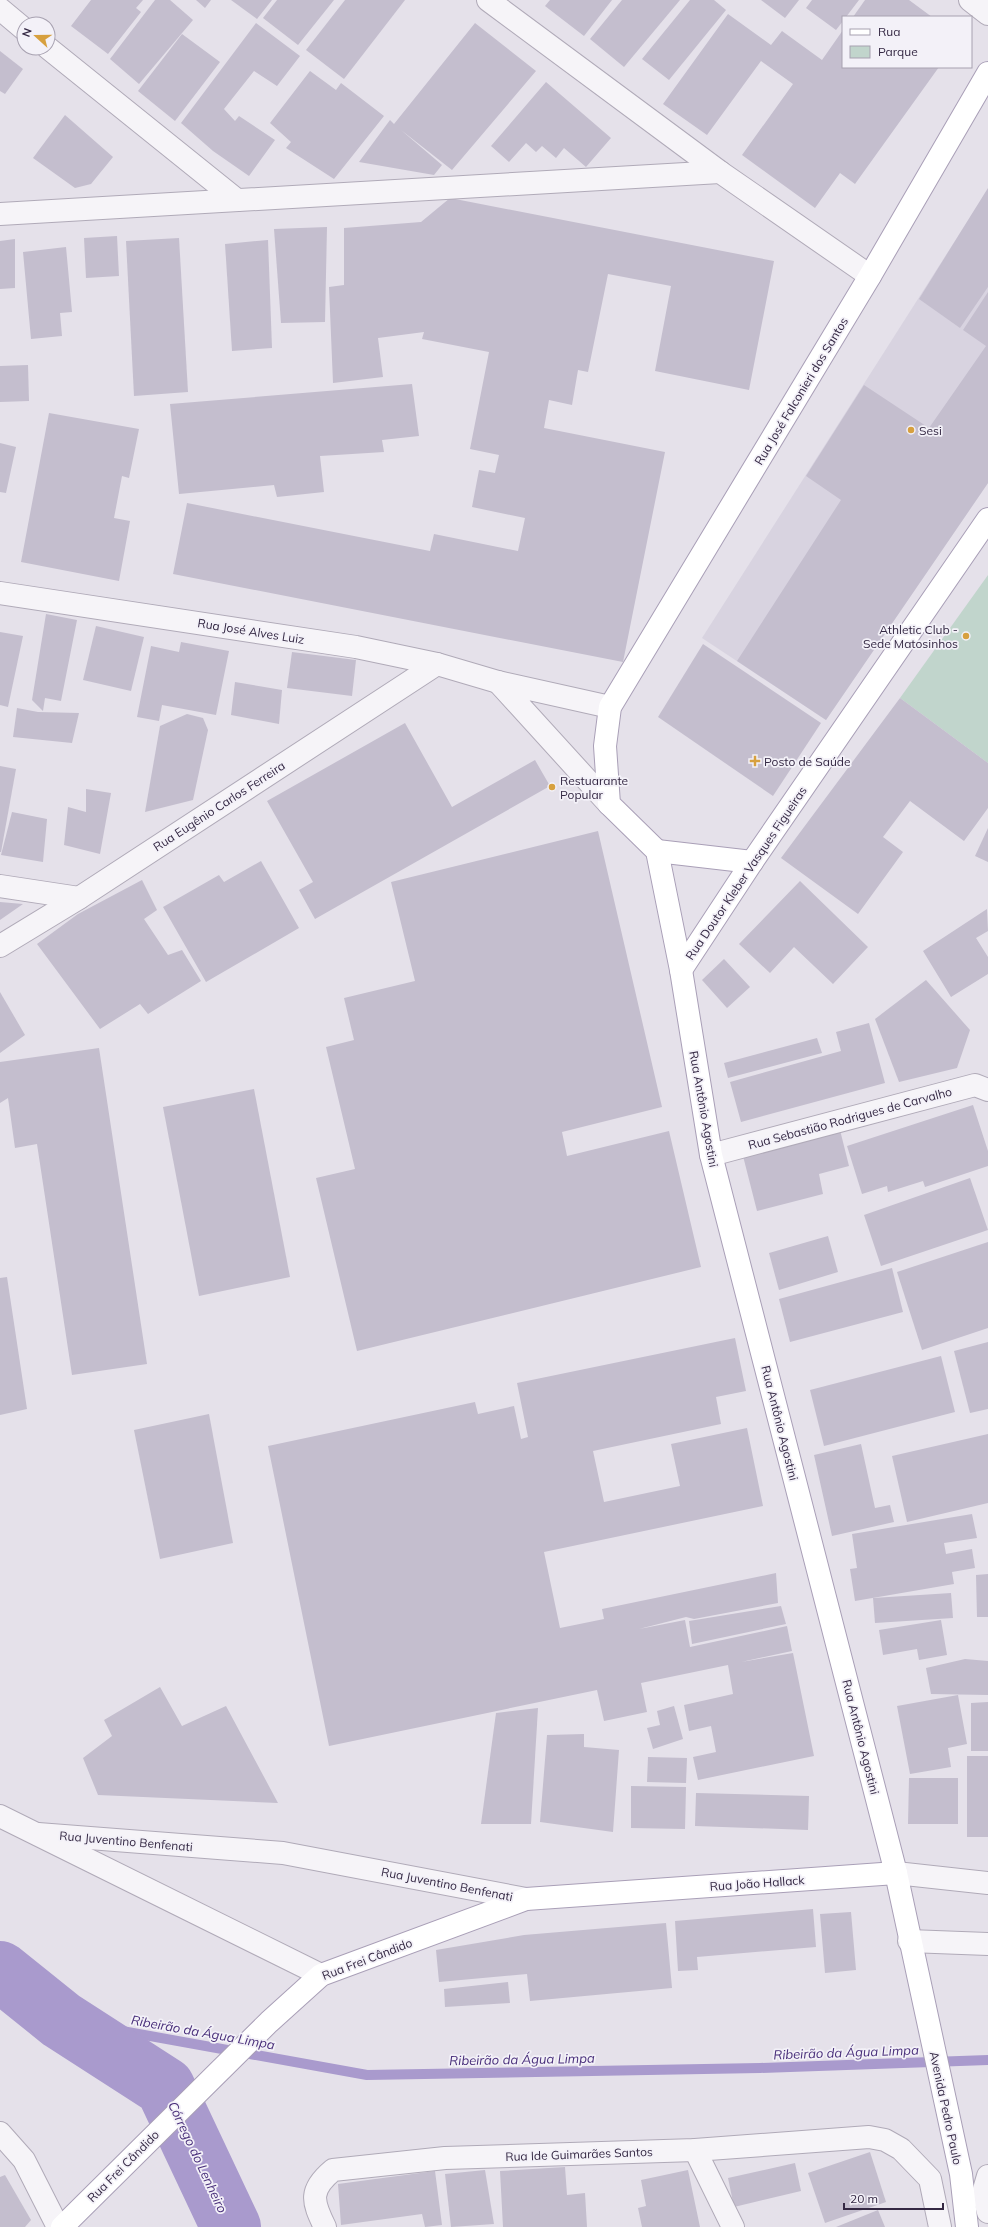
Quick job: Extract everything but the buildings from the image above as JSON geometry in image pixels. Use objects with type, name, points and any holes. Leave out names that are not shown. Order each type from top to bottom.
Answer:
[{"type":"main road","name":"Rua José Falconieri dos Santos","points":[[610,706],[870,276],[988,73]]},
{"type":"main road","name":"Rua Doutor Kleber Vasques Figueiras","points":[[681,970],[752,862],[988,519]]},
{"type":"main road","points":[[610,706],[605,746],[609,804],[657,851],[752,862]]},
{"type":"main road","name":"Rua Antônio Agostini","points":[[657,851],[681,970],[711,1155],[896,1873]]},
{"type":"main road","name":"Rua João Hallack","points":[[526,1898],[896,1873]]},
{"type":"main road","name":"Avenida Pedro Paulo","points":[[896,1873],[909,1941],[961,2174],[967,2227]]},
{"type":"main road","name":"Rua Frei Cândido","points":[[62,2227],[269,2022],[321,1975],[526,1898]]},
{"type":"street","points":[[488,0],[720,172],[870,276]]},
{"type":"street","points":[[970,0],[988,14]]},
{"type":"street","points":[[0,9],[16,22]]},
{"type":"street","points":[[56,54],[237,200]]},
{"type":"street","points":[[0,214],[720,172]]},
{"type":"street","name":"Rua José Alves Luiz","points":[[0,592],[356,647],[437,664],[498,682],[610,706]]},
{"type":"street","name":"Rua Eugênio Carlos Ferreira","points":[[0,946],[79,898],[437,664]]},
{"type":"street","points":[[498,682],[609,804]]},
{"type":"street","points":[[0,886],[79,898]]},
{"type":"street","name":"Rua Sebastião Rodrigues de Carvalho","points":[[711,1155],[975,1084],[988,1090]]},
{"type":"street","points":[[0,1816],[38,1834]]},
{"type":"street","name":"Rua Juventino Benfenati","points":[[38,1834],[283,1854],[526,1898]]},
{"type":"street","name":"Rua Juventino Benfenati","points":[[38,1834],[321,1975]]},
{"type":"street","name":"Rua João Hallack","points":[[896,1873],[988,1883]]},
{"type":"street","points":[[909,1941],[988,1944]]},
{"type":"street","points":[[0,2133],[24,2160],[58,2227]]},
{"type":"street","name":"Rua Ide Guimarães Santos","points":[[325,2227],[315,2207],[315,2192],[320,2180],[333,2170],[445,2158],[695,2150],[869,2136],[885,2140],[901,2149],[930,2179],[940,2227]]},
{"type":"street","points":[[695,2150],[733,2227]]},
{"type":"street","points":[[988,2176],[984,2193],[988,2212]]},
{"type":"shaded area","name":"Sesi","points":[[988,189],[988,483],[826,720],[702,638]]},
{"type":"green space","name":"Athletic Club - Sede Matosinhos","points":[[988,575],[988,763],[900,698]]},
{"type":"waterway","name":"Córrego do Lenheiro","points":[[0,1971],[61,2020],[165,2087],[231,2227]]},
{"type":"waterway","name":"Ribeirão da Água Limpa","points":[[61,2020],[367,2075],[760,2068],[988,2060]]},
{"type":"place","name":"Sesi","points":[[911,430]]},
{"type":"place","name":"Athletic Club - Sede Matosinhos","points":[[966,636]]},
{"type":"place","name":"Posto de Saúde","points":[[755,761]]},
{"type":"place","name":"Restuarante Popular","points":[[552,787]]}]
